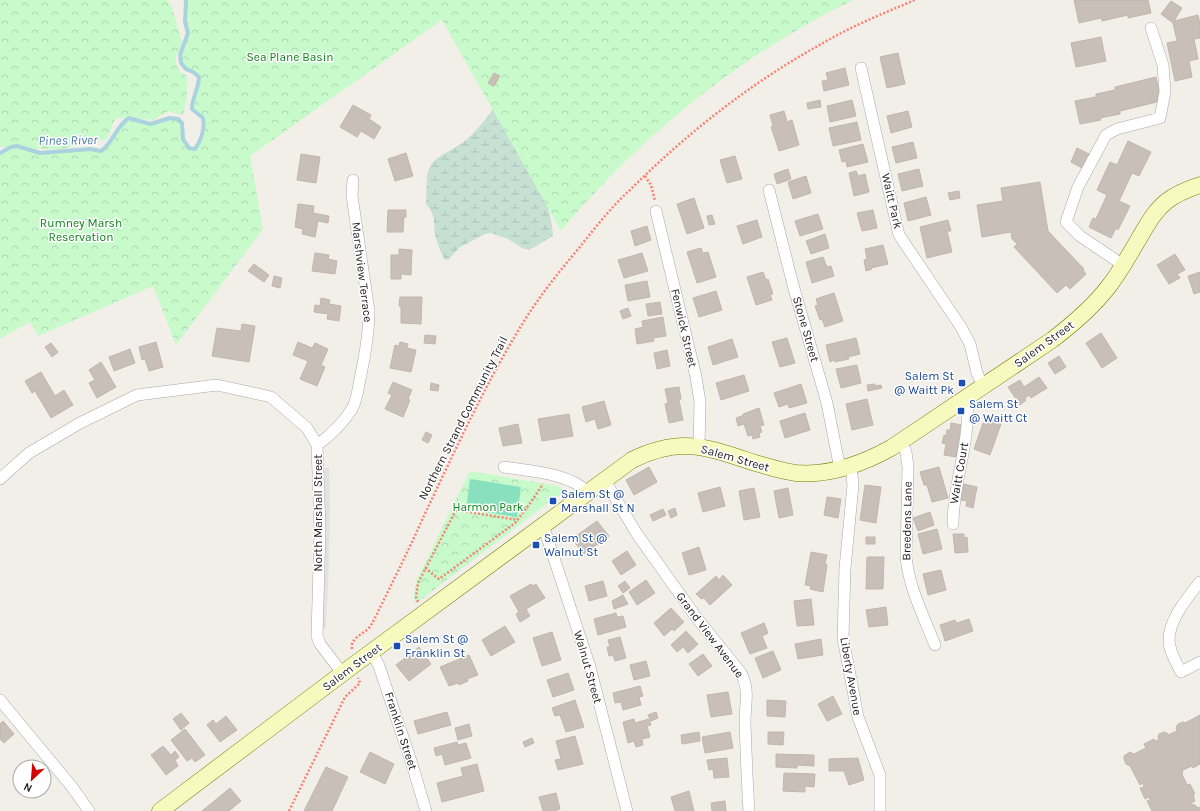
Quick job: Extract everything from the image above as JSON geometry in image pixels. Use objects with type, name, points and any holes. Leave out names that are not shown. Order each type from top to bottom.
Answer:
[{"type":"main road","name":"Salem Street","points":[[160,811],[624,464],[649,452],[674,446],[699,446],[784,471],[806,473],[830,471],[846,467],[881,453],[901,442],[1052,340],[1075,322],[1101,296],[1123,265],[1153,215],[1160,207],[1175,195],[1200,185]]},
{"type":"street","points":[[1123,265],[1080,236],[1066,222],[1078,187],[1106,135],[1117,129],[1160,118],[1165,92],[1163,65],[1151,28]]},
{"type":"street","name":"Waitt Park","points":[[861,68],[899,235],[961,327],[970,344],[976,373],[982,386]]},
{"type":"street","name":"Marshview Terrace","points":[[317,445],[330,436],[352,408],[357,398],[366,351],[369,328],[369,311],[352,196],[353,180]]},
{"type":"street","name":"Stone Street","points":[[769,190],[793,285],[846,467]]},
{"type":"street","name":"Fenwick Street","points":[[656,211],[696,377],[700,402],[699,446]]},
{"type":"street","name":"North Marshall Street","points":[[0,479],[29,453],[80,423],[137,395],[217,385],[271,397],[307,428],[317,445],[320,529],[317,636],[320,644],[343,674]]},
{"type":"street","name":"Waitt Court","points":[[953,524],[953,509],[964,451],[968,414],[968,403],[966,398]]},
{"type":"street","name":"Breedens Lane","points":[[901,442],[906,452],[908,467],[907,572],[935,645]]},
{"type":"street","points":[[504,466],[569,479],[577,483],[587,492]]},
{"type":"street","name":"Liberty Avenue","points":[[846,467],[853,485],[845,568],[843,638],[858,717],[880,774],[880,811]]},
{"type":"street","name":"Grand View Avenue","points":[[604,479],[637,534],[696,617],[741,674],[745,682],[747,691],[745,715],[748,811]]},
{"type":"street","name":"Walnut Street","points":[[543,525],[590,667],[627,811]]},
{"type":"street","points":[[1200,582],[1187,599],[1174,621],[1169,639],[1172,656],[1181,672],[1200,662]]},
{"type":"street","name":"Franklin Street","points":[[372,652],[379,666],[426,811]]},
{"type":"street","points":[[0,700],[72,787],[89,811]]},
{"type":"path","name":"Northern Strand Community Trail","points":[[374,620],[467,424],[522,325],[550,283],[628,191],[688,136],[778,70],[846,31],[916,0]]},
{"type":"path","points":[[645,176],[653,188],[656,211]]},
{"type":"path","points":[[425,568],[439,579],[518,520],[548,475]]},
{"type":"path","points":[[425,613],[416,598],[418,583],[456,510],[518,520]]},
{"type":"path","points":[[289,811],[345,697]]},
{"type":"green space","points":[[0,0],[167,0],[172,7],[182,43],[176,56],[176,65],[181,73],[187,76],[187,99],[184,113],[181,115],[168,111],[154,120],[129,117],[115,119],[107,139],[61,149],[32,149],[19,146],[40,153],[90,149],[101,151],[109,144],[121,125],[129,118],[150,124],[170,118],[178,119],[182,123],[183,139],[189,148],[195,149],[202,134],[203,118],[192,109],[199,77],[186,69],[181,63],[180,55],[188,33],[185,22],[186,0],[853,0],[811,22],[771,46],[732,72],[695,100],[659,130],[625,162],[561,231],[442,20],[250,156],[263,229],[176,345],[153,286],[38,336],[30,322],[0,339],[0,152],[11,147],[0,147]]},
{"type":"green space","points":[[499,101],[544,196],[550,216],[553,236],[529,250],[522,248],[508,239],[491,233],[485,234],[460,247],[448,260],[444,259],[436,238],[432,213],[426,204],[428,171],[436,159],[458,146],[473,134]]},
{"type":"green space","name":"Harmon Park","points":[[470,471],[558,486],[564,491],[415,604],[414,597],[416,581]]},
{"type":"green space","points":[[470,479],[521,487],[517,517],[466,509]]},
{"type":"shaded area","points":[[323,468],[329,468],[330,494],[326,629],[322,629],[325,561],[325,491]]},
{"type":"building","points":[[1074,0],[1148,0],[1151,13],[1128,18],[1128,15],[1102,21],[1101,18],[1079,23]]},
{"type":"building","points":[[1171,1],[1182,8],[1174,21],[1198,15],[1200,24],[1200,38],[1194,39],[1198,59],[1189,61],[1192,77],[1175,81],[1167,43],[1177,41],[1173,23],[1161,14]]},
{"type":"building","points":[[1101,37],[1106,61],[1076,67],[1071,43]]},
{"type":"building","points":[[898,53],[905,84],[887,88],[880,57]]},
{"type":"building","points":[[845,68],[849,85],[824,91],[822,81],[828,80],[826,73]]},
{"type":"building","points":[[494,73],[500,76],[494,86],[488,83]]},
{"type":"building","points":[[1156,77],[1161,101],[1120,111],[1120,114],[1100,118],[1101,120],[1080,124],[1075,101],[1096,97],[1096,94],[1115,90],[1115,87]]},
{"type":"building","points":[[820,100],[821,107],[808,109],[807,103]]},
{"type":"building","points":[[852,100],[856,116],[830,122],[827,106]]},
{"type":"building","points":[[353,105],[371,115],[369,119],[381,127],[374,139],[361,131],[357,137],[340,127]]},
{"type":"building","points":[[784,111],[787,122],[792,120],[799,145],[779,151],[771,127],[773,126],[770,115]]},
{"type":"building","points":[[908,111],[912,127],[891,133],[887,116]]},
{"type":"building","points":[[857,122],[861,140],[833,146],[829,128]]},
{"type":"building","points":[[1128,141],[1151,152],[1139,176],[1132,173],[1119,201],[1130,206],[1118,230],[1116,228],[1111,238],[1089,227],[1093,218],[1096,219],[1107,195],[1097,190],[1110,162],[1117,165]]},
{"type":"building","points":[[913,142],[917,158],[896,163],[892,147]]},
{"type":"building","points":[[863,144],[868,162],[847,167],[846,161],[842,162],[839,150]]},
{"type":"building","points":[[1077,148],[1091,155],[1084,169],[1071,162]]},
{"type":"building","points":[[406,153],[413,176],[395,181],[388,159]]},
{"type":"building","points":[[301,154],[320,157],[316,183],[297,180]]},
{"type":"building","points":[[735,156],[742,179],[727,183],[720,160]]},
{"type":"building","points":[[788,169],[791,179],[777,184],[774,174]]},
{"type":"building","points":[[919,169],[923,186],[902,191],[898,174]]},
{"type":"building","points":[[856,171],[858,176],[865,174],[869,192],[854,196],[849,173]]},
{"type":"building","points":[[806,176],[811,193],[793,199],[788,182]]},
{"type":"building","points":[[1040,182],[1048,231],[1084,269],[1083,270],[1086,274],[1070,289],[1066,285],[1057,293],[1014,247],[1017,244],[1012,239],[1011,232],[982,237],[977,205],[1003,201],[1001,188]]},
{"type":"building","points":[[959,191],[960,198],[950,200],[948,193]]},
{"type":"building","points":[[926,197],[931,215],[908,221],[904,203]]},
{"type":"building","points":[[694,198],[704,228],[687,234],[677,204]]},
{"type":"building","points":[[298,204],[314,206],[313,213],[329,216],[328,223],[318,221],[315,237],[302,234],[303,229],[295,227]]},
{"type":"building","points":[[388,210],[406,210],[403,232],[387,232]]},
{"type":"building","points":[[873,210],[877,228],[862,231],[857,213]]},
{"type":"building","points":[[818,214],[823,229],[800,236],[795,221]]},
{"type":"building","points":[[712,215],[715,224],[709,225],[707,216]]},
{"type":"building","points":[[757,220],[762,237],[743,244],[737,226]]},
{"type":"building","points":[[948,220],[951,231],[947,231],[952,252],[927,258],[920,227]]},
{"type":"building","points":[[647,226],[651,240],[635,246],[631,231]]},
{"type":"building","points":[[825,234],[829,248],[811,254],[806,241]]},
{"type":"building","points":[[883,245],[888,264],[871,268],[872,269],[866,271],[864,260],[867,259],[865,249]]},
{"type":"building","points":[[701,248],[703,253],[708,252],[716,277],[697,283],[687,252]]},
{"type":"building","points":[[399,249],[412,250],[411,275],[401,274],[401,279],[391,279],[391,255],[399,255]]},
{"type":"building","points":[[315,253],[329,255],[328,259],[337,261],[335,274],[312,271]]},
{"type":"building","points":[[642,253],[648,271],[624,278],[618,260]]},
{"type":"building","points":[[1175,254],[1185,270],[1177,274],[1180,278],[1169,284],[1157,265]]},
{"type":"building","points":[[823,257],[827,267],[831,266],[834,276],[812,283],[806,262]]},
{"type":"building","points":[[254,264],[269,275],[264,282],[248,271]]},
{"type":"building","points":[[763,272],[766,280],[768,279],[773,294],[770,295],[772,300],[756,305],[747,277]]},
{"type":"building","points":[[1200,272],[1200,292],[1194,294],[1188,276]]},
{"type":"building","points":[[274,276],[282,278],[280,288],[272,286]]},
{"type":"building","points":[[647,281],[650,297],[628,301],[625,285]]},
{"type":"building","points":[[716,291],[722,310],[699,317],[693,298]]},
{"type":"building","points":[[834,293],[843,321],[825,327],[822,319],[820,320],[815,306],[818,305],[816,299]]},
{"type":"building","points":[[400,297],[422,297],[421,324],[401,323],[401,306],[399,306]]},
{"type":"building","points":[[321,298],[330,300],[329,304],[341,306],[339,321],[327,319],[328,314],[314,312],[315,305],[320,306]]},
{"type":"building","points":[[660,302],[662,314],[648,316],[646,304]]},
{"type":"building","points":[[628,308],[631,316],[623,319],[620,311]]},
{"type":"building","points":[[663,317],[666,336],[653,338],[654,341],[637,344],[635,329],[643,327],[642,321]]},
{"type":"building","points":[[242,324],[255,326],[249,362],[212,356],[217,328],[241,331]]},
{"type":"building","points":[[1101,333],[1117,358],[1102,368],[1086,343]]},
{"type":"building","points":[[425,335],[436,336],[435,344],[424,343]]},
{"type":"building","points":[[787,338],[795,363],[780,367],[772,342]]},
{"type":"building","points":[[856,338],[860,354],[848,357],[849,359],[835,362],[834,360],[830,362],[826,345]]},
{"type":"building","points":[[732,339],[738,357],[713,365],[708,347]]},
{"type":"building","points":[[156,342],[163,367],[149,371],[145,359],[142,360],[139,347]]},
{"type":"building","points":[[298,342],[312,348],[315,343],[328,349],[321,365],[325,367],[317,386],[300,379],[308,361],[293,355]]},
{"type":"building","points":[[400,342],[408,344],[407,348],[416,350],[411,372],[390,368],[395,345],[399,346]]},
{"type":"building","points":[[51,343],[58,352],[52,357],[45,347]]},
{"type":"building","points":[[130,349],[135,363],[114,371],[109,357]]},
{"type":"building","points":[[667,350],[670,366],[657,369],[654,353]]},
{"type":"building","points":[[1059,356],[1066,367],[1055,374],[1048,363]]},
{"type":"building","points":[[101,362],[116,387],[97,398],[89,383],[95,380],[89,370]]},
{"type":"building","points":[[857,365],[861,383],[841,388],[836,369]]},
{"type":"building","points":[[41,372],[55,396],[64,390],[73,405],[51,418],[35,391],[32,393],[25,381]]},
{"type":"building","points":[[744,375],[749,391],[721,400],[716,383]]},
{"type":"building","points":[[1039,377],[1047,388],[1031,398],[1029,395],[1020,405],[1008,387],[1020,380],[1024,387]]},
{"type":"building","points":[[393,382],[412,390],[408,399],[410,400],[403,417],[385,409],[392,395],[388,393]]},
{"type":"building","points":[[431,383],[439,385],[438,391],[430,390]]},
{"type":"building","points":[[801,384],[807,403],[789,408],[788,404],[779,407],[774,393]]},
{"type":"building","points":[[875,384],[875,386],[881,385],[882,388],[868,391],[867,385]]},
{"type":"building","points":[[679,387],[681,399],[679,400],[683,420],[669,423],[665,404],[668,403],[665,389]]},
{"type":"building","points":[[867,399],[873,425],[852,430],[846,404]]},
{"type":"building","points":[[604,401],[611,425],[598,429],[595,419],[586,422],[582,407]]},
{"type":"building","points":[[759,408],[764,425],[760,426],[762,432],[759,433],[760,437],[753,439],[752,435],[748,436],[744,424],[738,426],[736,418]]},
{"type":"building","points":[[805,413],[810,430],[785,438],[780,421]]},
{"type":"building","points":[[569,414],[573,436],[542,441],[538,419]]},
{"type":"building","points":[[988,416],[1002,421],[990,455],[974,449],[983,423],[985,424]]},
{"type":"building","points":[[951,423],[962,425],[961,447],[958,446],[956,457],[944,455],[946,444],[942,443],[944,435],[946,436],[947,430],[950,430]]},
{"type":"building","points":[[518,424],[522,443],[503,446],[499,428]]},
{"type":"building","points":[[426,432],[432,435],[428,443],[422,440]]},
{"type":"building","points":[[649,467],[657,482],[634,495],[626,480]]},
{"type":"building","points":[[939,467],[948,498],[932,502],[927,485],[924,485],[920,472]]},
{"type":"building","points":[[964,484],[977,487],[973,508],[966,506],[967,501],[961,500]]},
{"type":"building","points":[[865,485],[881,487],[876,523],[860,520]]},
{"type":"building","points":[[720,487],[725,506],[703,512],[698,493]]},
{"type":"building","points":[[754,488],[760,517],[744,520],[739,491]]},
{"type":"building","points":[[788,488],[793,515],[779,518],[774,491]]},
{"type":"building","points":[[827,497],[841,499],[838,518],[824,515]]},
{"type":"building","points":[[675,508],[677,515],[671,518],[668,511]]},
{"type":"building","points":[[663,509],[666,515],[653,521],[650,515]]},
{"type":"building","points":[[930,512],[934,525],[918,531],[913,518]]},
{"type":"building","points":[[597,521],[609,536],[584,554],[572,539]]},
{"type":"building","points":[[937,529],[942,549],[923,554],[918,534]]},
{"type":"building","points":[[953,534],[964,534],[964,538],[967,537],[968,552],[955,553]]},
{"type":"building","points":[[866,537],[875,537],[875,544],[866,544]]},
{"type":"building","points":[[699,547],[706,570],[689,575],[682,553]]},
{"type":"building","points":[[627,551],[636,565],[621,575],[612,561]]},
{"type":"building","points":[[811,552],[827,555],[823,592],[810,589],[811,586],[805,585]]},
{"type":"building","points":[[867,557],[884,557],[883,589],[866,589]]},
{"type":"building","points":[[941,570],[946,590],[928,595],[923,574]]},
{"type":"building","points":[[723,575],[732,585],[710,605],[704,598],[701,599],[696,594],[716,576],[719,580]]},
{"type":"building","points":[[646,580],[655,593],[637,605],[629,592]]},
{"type":"building","points":[[603,581],[607,596],[589,601],[585,586]]},
{"type":"building","points":[[625,581],[630,588],[623,593],[618,586]]},
{"type":"building","points":[[531,584],[532,586],[536,584],[545,598],[526,609],[530,616],[520,622],[516,614],[519,612],[510,596]]},
{"type":"building","points":[[623,595],[628,604],[614,609],[612,601]]},
{"type":"building","points":[[811,599],[814,625],[797,626],[794,601]]},
{"type":"building","points":[[886,607],[888,625],[869,627],[866,610]]},
{"type":"building","points":[[671,608],[684,622],[674,631],[672,629],[664,636],[654,623]]},
{"type":"building","points":[[616,613],[617,617],[623,616],[626,627],[598,635],[594,619]]},
{"type":"building","points":[[969,619],[973,631],[945,641],[940,625],[955,620],[957,623]]},
{"type":"building","points":[[764,623],[768,633],[762,636],[767,648],[750,654],[741,633]]},
{"type":"building","points":[[505,626],[515,642],[491,656],[482,640]]},
{"type":"building","points":[[686,631],[698,644],[688,653],[683,647],[677,652],[671,645]]},
{"type":"building","points":[[552,632],[561,660],[542,666],[533,638]]},
{"type":"building","points":[[620,637],[626,658],[615,661],[613,655],[609,656],[607,647],[610,647],[608,640]]},
{"type":"building","points":[[821,639],[823,655],[798,659],[795,644]]},
{"type":"building","points":[[419,647],[431,664],[409,681],[396,665]]},
{"type":"building","points":[[773,651],[781,670],[763,678],[755,658]]},
{"type":"building","points":[[703,654],[712,666],[698,676],[689,664]]},
{"type":"building","points":[[469,655],[478,675],[467,679],[468,681],[459,685],[458,683],[449,686],[440,667]]},
{"type":"building","points":[[646,661],[650,676],[634,680],[630,665]]},
{"type":"building","points":[[568,673],[574,690],[553,697],[547,680]]},
{"type":"building","points":[[640,686],[643,696],[639,697],[641,705],[623,710],[621,702],[615,703],[613,693]]},
{"type":"building","points":[[728,692],[732,714],[711,717],[707,695]]},
{"type":"building","points":[[833,696],[842,714],[827,721],[818,704]]},
{"type":"building","points":[[575,700],[584,727],[566,732],[560,715],[555,716],[552,708]]},
{"type":"building","points":[[767,700],[786,701],[785,717],[767,716]]},
{"type":"building","points":[[447,712],[451,725],[418,734],[414,721]]},
{"type":"building","points":[[656,712],[658,718],[651,721],[648,715]]},
{"type":"building","points":[[181,713],[189,723],[181,730],[173,719]]},
{"type":"building","points":[[1200,715],[1200,764],[1193,768],[1192,766],[1183,770],[1182,774],[1187,785],[1190,784],[1195,794],[1193,795],[1195,801],[1191,803],[1198,808],[1200,807],[1200,811],[1152,811],[1147,801],[1150,800],[1149,797],[1145,799],[1140,788],[1144,787],[1143,783],[1140,785],[1130,766],[1126,764],[1124,756],[1130,752],[1134,754],[1146,748],[1144,744],[1154,739],[1155,741],[1159,740],[1159,734],[1164,732],[1168,735],[1177,731],[1176,728],[1178,724],[1183,722],[1185,723]]},
{"type":"building","points":[[226,716],[237,730],[220,742],[207,725],[213,720],[216,724]]},
{"type":"building","points":[[634,719],[635,723],[649,719],[651,725],[647,726],[650,737],[642,739],[643,745],[636,747],[634,741],[628,743],[623,722]]},
{"type":"building","points":[[3,721],[14,734],[4,743],[0,739],[0,724]]},
{"type":"building","points":[[469,724],[472,736],[458,740],[455,728]]},
{"type":"building","points":[[185,729],[205,755],[195,762],[192,758],[187,761],[171,740]]},
{"type":"building","points":[[699,732],[700,741],[682,744],[681,735]]},
{"type":"building","points":[[730,732],[733,748],[705,753],[702,737]]},
{"type":"building","points":[[768,732],[784,732],[783,745],[768,744]]},
{"type":"building","points":[[575,736],[583,764],[558,770],[555,760],[561,759],[556,741]]},
{"type":"building","points":[[532,738],[534,743],[525,747],[523,742]]},
{"type":"building","points":[[457,742],[458,745],[466,743],[471,758],[445,765],[442,754],[436,756],[434,748]]},
{"type":"building","points":[[163,746],[171,755],[175,751],[179,757],[175,760],[178,766],[166,775],[151,755]]},
{"type":"building","points":[[370,752],[394,764],[385,784],[360,772]]},
{"type":"building","points":[[776,754],[814,755],[814,766],[797,765],[797,768],[776,767]]},
{"type":"building","points":[[727,758],[729,777],[714,778],[713,769],[709,770],[707,760]]},
{"type":"building","points":[[858,758],[864,780],[849,785],[844,771],[829,771],[829,759]]},
{"type":"building","points":[[477,764],[484,791],[442,802],[437,783],[463,776],[461,768]]},
{"type":"building","points":[[326,767],[348,777],[332,811],[304,811]]},
{"type":"building","points":[[784,773],[815,774],[814,787],[805,786],[805,792],[783,791]]},
{"type":"building","points":[[230,788],[241,801],[229,811],[202,811]]},
{"type":"building","points":[[689,791],[694,811],[675,811],[671,797]]},
{"type":"building","points":[[556,793],[560,809],[554,811],[543,811],[539,797]]},
{"type":"building","points":[[725,801],[726,811],[712,811],[711,803]]},
{"type":"waterway","name":"Pines River","points":[[0,153],[11,147],[17,146],[40,153],[90,149],[101,151],[109,144],[121,125],[129,118],[150,124],[170,118],[178,119],[182,123],[183,139],[189,148],[195,149],[202,134],[203,118],[192,109],[199,77],[186,69],[181,63],[180,55],[188,33],[185,22],[186,0]]},
{"type":"place","name":"Salem St @ Waitt Pk","points":[[962,383]]},
{"type":"place","name":"Salem St @ Waitt Ct","points":[[961,411]]},
{"type":"place","name":"Salem St @ Marshall St N","points":[[553,501]]},
{"type":"place","name":"Salem St @ Walnut St","points":[[536,545]]},
{"type":"place","name":"Salem St @ Franklin St","points":[[397,646]]},
{"type":"park label","name":"Sea Plane Basin","points":[[290,57]]},
{"type":"park label","name":"Rumney Marsh Reservation","points":[[81,230]]}]
